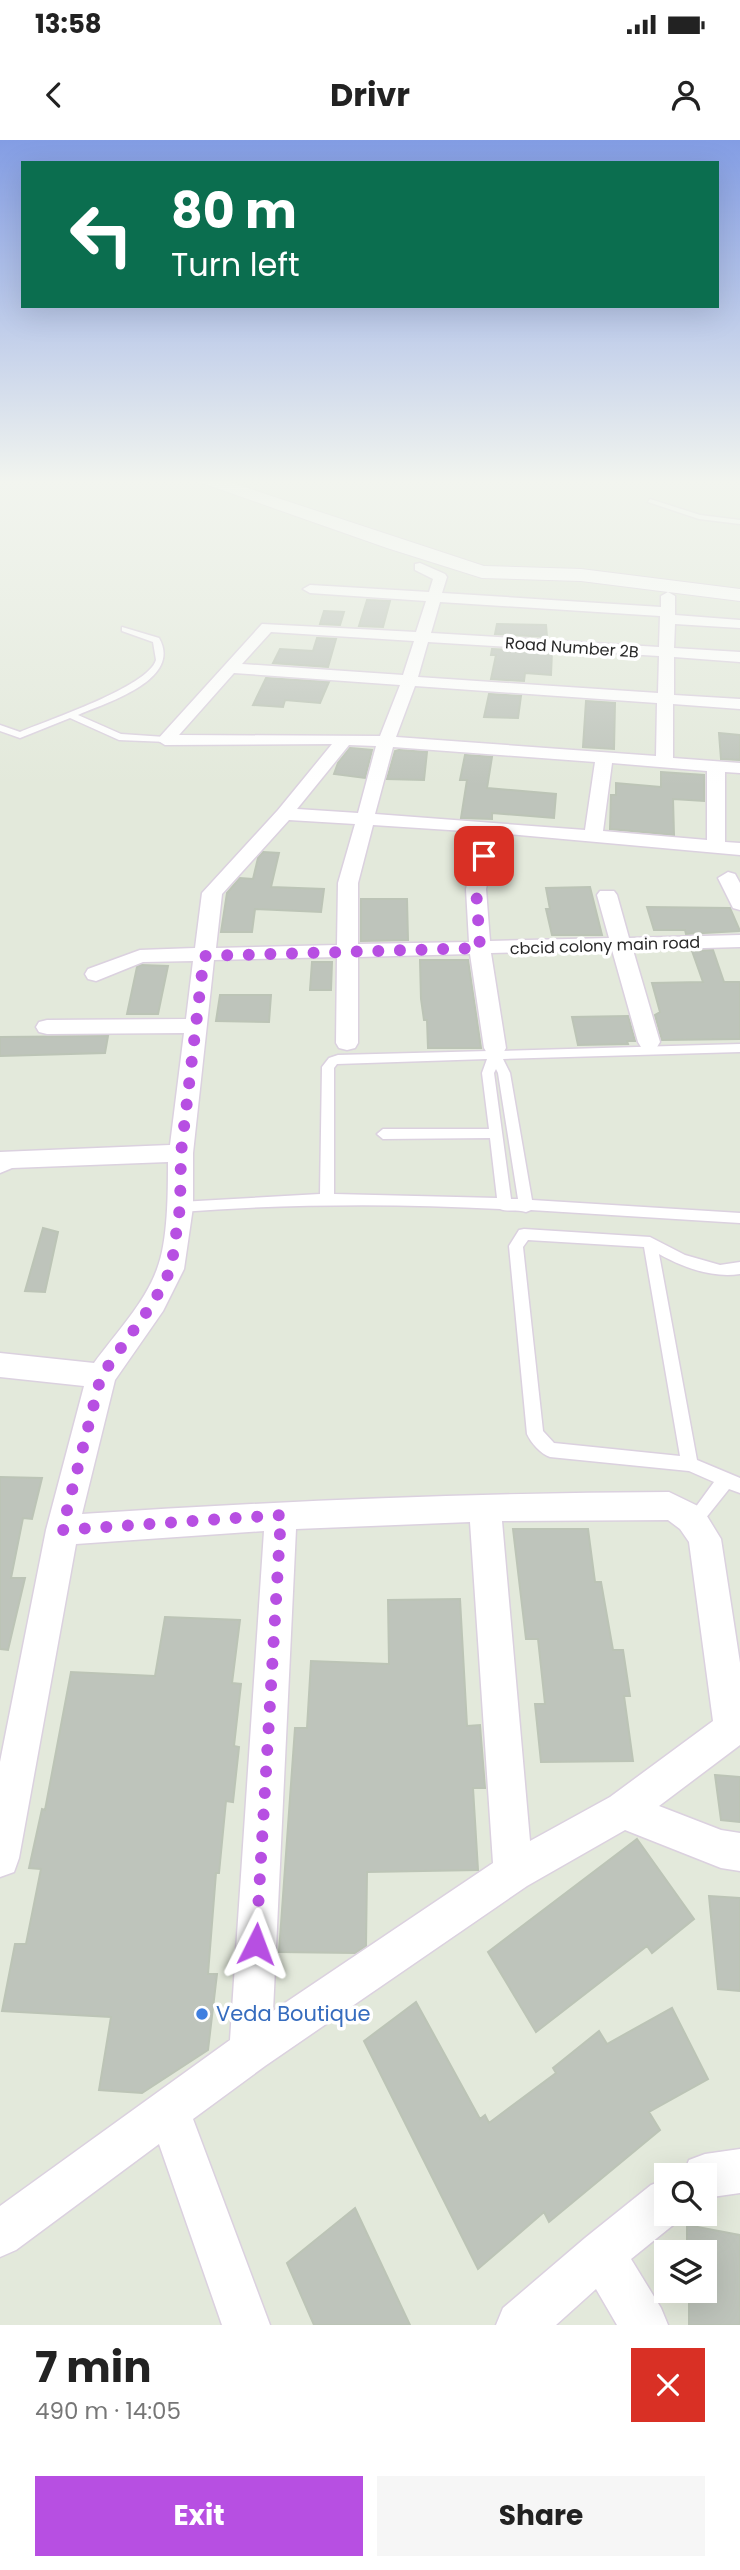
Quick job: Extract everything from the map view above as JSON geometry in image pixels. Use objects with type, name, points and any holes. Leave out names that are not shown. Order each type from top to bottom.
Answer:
[{"type":"street","points":[[347,1043],[348,883],[363,818],[386,741],[410,680],[439,581]]},
{"type":"street","points":[[628,581],[740,595]]},
{"type":"street","points":[[310,589],[668,615],[740,624]]},
{"type":"street","points":[[663,762],[668,596]]},
{"type":"street","name":"Road Number 2B","points":[[231,668],[267,627],[740,657]]},
{"type":"street","points":[[165,740],[231,668],[740,704]]},
{"type":"street","points":[[165,740],[345,739],[740,768]]},
{"type":"street","points":[[0,1858],[62,1530],[101,1376],[153,1303],[171,1269],[180,1207],[181,1153],[212,893],[284,814],[345,739]]},
{"type":"street","points":[[593,836],[604,758]]},
{"type":"street","points":[[716,766],[716,847]]},
{"type":"street","points":[[284,814],[490,827],[740,849]]},
{"type":"street","points":[[490,827],[476,888],[480,948],[495,1051]]},
{"type":"street","points":[[729,878],[740,905]]},
{"type":"street","points":[[607,895],[649,1042]]},
{"type":"street","name":"cbcid colony main road","points":[[96,974],[140,956],[740,941]]},
{"type":"street","points":[[47,1027],[195,1026]]},
{"type":"street","points":[[0,1164],[7,1159],[181,1153]]},
{"type":"street","points":[[0,1365],[101,1376]]},
{"type":"street","points":[[0,2234],[250,2051],[513,1872],[623,1810],[736,1725],[705,1539],[695,1519],[686,1512],[669,1506],[485,1507],[281,1515],[62,1530]]},
{"type":"street","points":[[485,1507],[513,1872]]},
{"type":"street","points":[[250,2051],[281,1515]]},
{"type":"street","points":[[623,1810],[721,1849],[740,1852]]},
{"type":"street","points":[[169,2112],[246,2325]]},
{"type":"street","points":[[717,2174],[740,2171]]},
{"type":"street","points":[[520,2325],[601,2254],[654,2212]]},
{"type":"street","points":[[601,2254],[644,2325]]},
{"type":"lane","points":[[0,728],[20,735],[141,683],[158,668],[162,651],[156,640],[125,629]]},
{"type":"lane","points":[[69,714],[119,737],[165,740]]},
{"type":"lane","points":[[327,1200],[328,1067],[333,1061],[342,1058],[495,1051],[740,1048]]},
{"type":"lane","points":[[495,1051],[488,1073],[505,1206]]},
{"type":"lane","points":[[495,1051],[504,1073],[526,1207]]},
{"type":"lane","points":[[383,1134],[496,1133]]},
{"type":"lane","points":[[180,1207],[327,1200],[740,1218]]},
{"type":"lane","points":[[695,1519],[733,1483],[690,1464],[550,1450],[534,1434],[516,1246],[524,1234],[650,1242],[680,1259],[720,1271],[740,1268]]},
{"type":"lane","points":[[650,1242],[690,1464]]},
{"type":"building","points":[[367,600],[390,601],[383,627],[359,626]]},
{"type":"building","points":[[324,611],[344,612],[340,625],[320,624]]},
{"type":"building","points":[[497,624],[546,625],[547,637],[495,634]]},
{"type":"building","points":[[317,638],[336,639],[328,667],[273,663],[280,649],[313,651]]},
{"type":"building","points":[[492,649],[552,652],[551,675],[525,673],[524,681],[491,679],[496,655],[491,655]]},
{"type":"building","points":[[266,678],[329,682],[320,703],[285,700],[283,707],[253,705]]},
{"type":"building","points":[[489,694],[521,696],[518,718],[484,717]]},
{"type":"building","points":[[586,701],[615,703],[614,749],[583,747]]},
{"type":"building","points":[[719,733],[740,735],[740,760],[721,759]]},
{"type":"building","points":[[350,748],[372,750],[365,778],[334,774],[338,763]]},
{"type":"building","points":[[395,751],[427,752],[424,780],[387,779]]},
{"type":"building","points":[[465,755],[492,757],[487,788],[556,794],[554,818],[492,813],[492,819],[461,818],[467,780],[460,780]]},
{"type":"building","points":[[661,772],[704,775],[704,801],[673,799],[674,835],[610,829],[611,795],[616,795],[616,783],[661,787]]},
{"type":"building","points":[[459,833],[477,834],[472,852],[456,851]]},
{"type":"building","points":[[263,852],[279,853],[271,887],[324,889],[321,912],[255,909],[252,932],[221,932],[227,893],[240,878],[253,879],[258,858]]},
{"type":"building","points":[[590,887],[602,935],[552,935],[546,909],[550,909],[546,888]]},
{"type":"building","points":[[361,899],[407,899],[408,940],[361,941]]},
{"type":"building","points":[[647,907],[730,908],[740,931],[686,934],[685,930],[654,930]]},
{"type":"building","points":[[713,950],[724,982],[740,982],[740,1039],[662,1040],[655,1015],[660,1012],[652,983],[703,982],[692,951]]},
{"type":"building","points":[[420,960],[468,960],[481,1048],[428,1048],[427,1020],[424,1020],[421,999]]},
{"type":"building","points":[[312,962],[332,962],[331,990],[310,990]]},
{"type":"building","points":[[168,966],[158,1014],[127,1014],[137,967]]},
{"type":"building","points":[[220,995],[271,995],[269,1022],[216,1021]]},
{"type":"building","points":[[628,1016],[635,1041],[627,1041],[628,1044],[578,1045],[572,1017]]},
{"type":"building","points":[[108,1036],[105,1053],[0,1056],[0,1037]]},
{"type":"building","points":[[43,1228],[58,1232],[45,1292],[25,1291]]},
{"type":"building","points":[[0,1477],[42,1478],[32,1519],[23,1518],[11,1578],[25,1578],[8,1650],[0,1649]]},
{"type":"building","points":[[513,1529],[588,1529],[595,1582],[601,1582],[613,1650],[623,1650],[630,1696],[624,1696],[633,1761],[541,1762],[535,1704],[545,1704],[538,1639],[526,1639]]},
{"type":"building","points":[[460,1599],[467,1726],[480,1725],[485,1788],[473,1788],[478,1870],[367,1872],[366,1946],[355,1953],[279,1952],[295,1728],[307,1728],[311,1661],[389,1664],[388,1600]]},
{"type":"building","points":[[165,1617],[240,1620],[232,1683],[241,1684],[234,1746],[239,1747],[233,1802],[226,1801],[219,1873],[216,1873],[208,1974],[217,1974],[208,2050],[142,2093],[99,2090],[111,2017],[2,2011],[15,1944],[26,1944],[41,1869],[29,1868],[42,1809],[45,1810],[71,1672],[155,1676]]},
{"type":"building","points":[[715,1775],[740,1777],[740,1822],[721,1820]]},
{"type":"building","points":[[637,1839],[694,1919],[652,1953],[647,1946],[536,2032],[488,1952]]},
{"type":"building","points":[[709,1896],[740,1898],[740,1991],[718,1989]]},
{"type":"building","points":[[416,2002],[480,2119],[485,2115],[489,2123],[556,2073],[553,2068],[599,2031],[607,2044],[672,2008],[708,2079],[649,2112],[660,2130],[549,2222],[544,2212],[478,2269],[364,2041]]},
{"type":"building","points":[[355,2208],[410,2325],[314,2325],[287,2263]]},
{"type":"building","points":[[687,2226],[740,2235],[740,2325],[689,2325],[689,2303],[717,2303],[717,2240],[687,2240]]},
{"type":"place","name":"Veda Boutique","points":[[202,2014]]},
{"type":"route","points":[[256,1944],[281,1515],[62,1530],[101,1376],[153,1303],[171,1269],[180,1207],[181,1153],[204,956],[480,948],[476,888],[484,856]]}]
